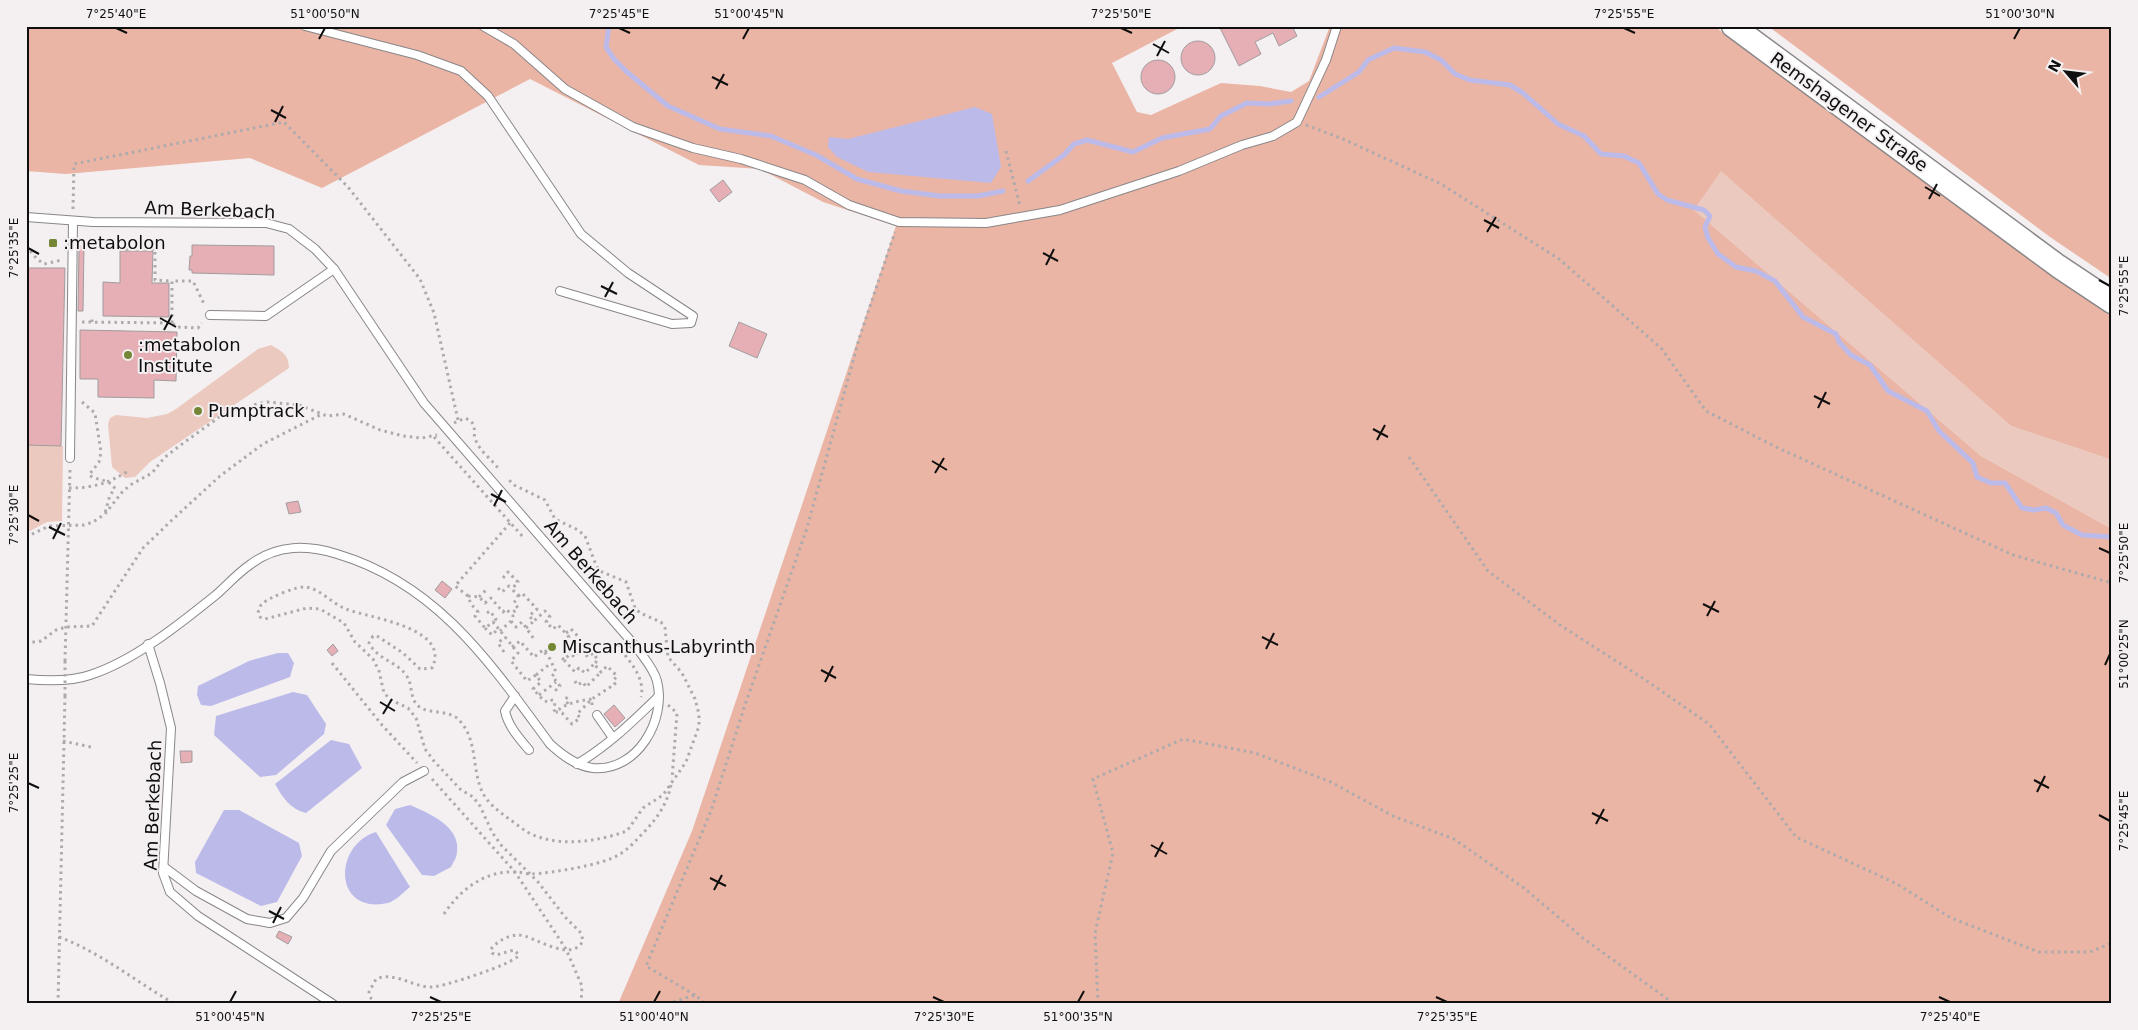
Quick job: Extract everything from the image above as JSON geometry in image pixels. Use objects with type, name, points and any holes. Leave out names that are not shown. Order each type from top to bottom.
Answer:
[{"type":"main road","name":"Remshagener Straße","points":[[1733,26],[2058,266],[2112,302]]},
{"type":"lane","points":[[305,26],[417,55],[461,71],[488,96],[581,234],[628,273],[693,316],[691,323],[672,324],[560,291]]},
{"type":"lane","points":[[484,26],[514,44],[566,89],[634,127],[693,148],[741,159],[805,180],[849,205],[898,222],[986,223],[1060,210],[1179,171],[1242,145],[1272,136],[1297,122],[1326,60],[1337,26]]},
{"type":"lane","name":"Am Berkebach","points":[[26,217],[73,221],[266,223],[289,229],[315,249],[334,269],[424,403],[637,648],[657,680],[659,696],[648,738],[628,759],[607,767],[593,768],[577,764],[550,744],[473,642],[451,620],[409,587],[370,565],[316,547],[281,550],[269,553],[257,560],[182,620],[122,662],[89,676],[54,681],[26,679]]},
{"type":"lane","points":[[70,458],[73,221]]},
{"type":"lane","points":[[210,315],[266,316],[334,269]]},
{"type":"lane","name":"Am Berkebach","points":[[148,644],[171,728],[163,873],[170,892],[198,916],[333,1004]]},
{"type":"lane","points":[[515,696],[506,711],[507,718],[516,735],[529,750]]},
{"type":"lane","points":[[577,764],[594,754],[659,696]]},
{"type":"lane","points":[[597,715],[613,738]]},
{"type":"lane","points":[[164,867],[196,891],[248,919],[270,923],[286,918],[303,898],[330,851],[403,782],[424,771]]},
{"type":"path","points":[[73,199],[74,164],[284,122],[348,187],[420,278],[434,313],[458,420]]},
{"type":"path","points":[[1297,122],[1343,139],[1441,184],[1559,259],[1662,348],[1706,411],[1776,447],[2013,555],[2112,582]]},
{"type":"path","points":[[1006,151],[1022,218]]},
{"type":"path","points":[[706,1004],[695,995],[646,966],[711,811],[745,704],[807,528],[859,339],[898,222]]},
{"type":"path","points":[[26,246],[44,264],[73,255]]},
{"type":"path","points":[[71,322],[172,323],[177,327],[198,328],[210,315],[192,281],[155,280],[155,250],[93,249]]},
{"type":"path","points":[[172,281],[172,323]]},
{"type":"path","points":[[92,316],[92,322]]},
{"type":"path","points":[[72,392],[95,412],[101,452],[99,462],[89,475],[110,482],[115,489],[110,495],[105,514]]},
{"type":"path","points":[[26,536],[49,526],[93,522],[105,514],[115,499],[132,484],[152,473],[171,452],[222,415],[266,402],[299,405],[320,414],[332,416],[344,414],[380,430],[403,436],[422,438],[434,437],[458,420],[466,418],[475,425],[475,440],[500,471]]},
{"type":"path","points":[[26,643],[41,641],[56,630],[66,627],[92,626],[144,548],[220,476],[263,444],[320,414]]},
{"type":"path","points":[[434,437],[526,540]]},
{"type":"path","points":[[1409,457],[1488,571],[1560,625],[1644,679],[1709,724],[1796,837],[1897,884],[1951,918],[2039,952],[2090,952],[2112,943]]},
{"type":"path","points":[[58,1004],[70,458]]},
{"type":"path","points":[[69,488],[87,488],[110,482],[130,470]]},
{"type":"path","points":[[376,1004],[370,997],[369,992],[376,979],[383,976],[391,976],[418,985],[434,987],[499,968],[517,958],[520,955],[514,950],[496,956],[492,953],[491,948],[510,936],[520,935],[550,947],[576,949],[583,941],[581,933],[530,874],[501,846],[473,796],[460,789],[429,755],[425,749],[416,718],[408,708],[391,700],[384,693],[379,672],[373,659],[355,642],[344,623],[320,609],[307,608],[266,619],[260,617],[258,613],[262,604],[278,594],[304,587],[315,590],[335,605],[346,610],[404,625],[422,636],[430,645],[436,659],[432,668],[427,670],[420,669],[403,653],[377,636],[373,636],[369,643],[377,654],[406,675],[413,700],[417,705],[423,709],[451,715],[459,719],[467,729],[480,788],[486,799],[496,809],[526,831],[540,837],[562,842],[578,841],[627,831],[642,808],[663,795],[686,762],[699,726],[699,714],[695,699],[682,673],[668,657],[665,628],[661,622],[640,613],[635,608],[626,582],[600,571],[585,536],[578,530],[555,519],[545,500],[514,485],[505,476]]},
{"type":"path","points":[[510,524],[455,586],[468,596],[471,604],[478,612],[475,616],[492,635],[512,621]]},
{"type":"path","points":[[503,578],[508,572],[518,582],[512,589]]},
{"type":"path","points":[[498,588],[502,592],[508,586],[518,596]]},
{"type":"path","points":[[479,597],[486,590],[484,589]]},
{"type":"path","points":[[511,614],[518,608],[514,602],[522,593],[537,609],[530,616],[534,621]]},
{"type":"path","points":[[468,596],[479,597],[485,603],[491,598],[503,612],[506,609],[513,616],[512,621],[516,627],[522,622],[534,639],[536,638]]},
{"type":"path","points":[[485,628],[496,619],[490,611],[487,613]]},
{"type":"path","points":[[526,628],[546,611],[550,616],[546,622],[553,629],[558,625],[569,637],[563,643],[574,657],[586,645],[571,629],[566,633]]},
{"type":"path","points":[[493,622],[518,653],[511,661],[527,681],[551,663]]},
{"type":"path","points":[[504,652],[498,643],[505,637]]},
{"type":"path","points":[[612,640],[634,667],[639,678],[642,695],[638,701]]},
{"type":"path","points":[[512,647],[520,641],[534,657],[543,650],[545,652],[553,645],[556,648]]},
{"type":"path","points":[[570,653],[563,659],[575,672],[579,668],[584,673],[598,660],[592,653],[588,657],[582,650]]},
{"type":"path","points":[[545,652],[556,672],[552,676],[560,686],[556,690],[559,693]]},
{"type":"path","points":[[332,663],[382,726],[515,872],[566,949],[582,986],[581,1004]]},
{"type":"path","points":[[594,664],[601,672]]},
{"type":"path","points":[[556,712],[562,714],[572,724],[580,718],[577,714],[592,699],[615,684],[613,681],[617,676],[607,666],[586,687],[583,682],[578,685],[575,680]]},
{"type":"path","points":[[536,675],[541,682],[533,689],[544,701],[550,702],[552,700],[555,702],[554,710],[556,712]]},
{"type":"path","points":[[539,695],[556,682]]},
{"type":"path","points":[[444,914],[454,900],[473,883],[493,875],[515,872],[530,874],[596,863],[618,856],[633,844],[653,822],[667,801],[672,782],[677,713],[659,696]]},
{"type":"path","points":[[568,697],[565,700],[568,704]]},
{"type":"path","points":[[556,712],[568,704],[592,699]]},
{"type":"path","points":[[592,699],[592,707],[597,715]]},
{"type":"path","points":[[1098,1004],[1096,934],[1112,853],[1093,779],[1183,739],[1255,753],[1331,782],[1393,816],[1454,839],[1524,888],[1584,940],[1673,1003],[1678,1004]]},
{"type":"path","points":[[63,741],[83,744],[91,747],[92,750]]},
{"type":"path","points":[[59,937],[100,955],[147,988],[175,1004]]},
{"type":"path","points":[[667,1004],[695,995]]},
{"type":"shaded area","points":[[26,26],[1183,26],[1112,63],[1137,112],[1151,115],[1221,83],[1260,86],[1291,92],[1309,81],[1330,26],[1714,26],[2063,283],[2112,314],[2112,460],[2011,426],[1721,171],[1694,210],[1981,456],[2112,529],[2112,1004],[618,1004],[692,831],[896,226],[823,202],[760,169],[699,165],[530,79],[322,188],[250,158],[66,174],[26,171]]},
{"type":"shaded area","points":[[1768,26],[2112,26],[2112,279],[2050,237]]},
{"type":"shaded area","points":[[1721,170],[2011,426],[2112,460],[2112,529],[1981,456],[1694,210]]},
{"type":"shaded area","name":"Pumptrack","points":[[271,345],[284,354],[288,360],[289,368],[150,462],[135,477],[125,478],[112,467],[108,424],[110,418],[116,415],[147,418],[167,414],[258,349]]},
{"type":"shaded area","points":[[26,445],[63,446],[62,521],[47,522],[26,533]]},
{"type":"water","points":[[975,107],[992,114],[1001,167],[991,183],[868,172],[837,157],[828,147],[829,137],[848,139]]},
{"type":"water","points":[[278,653],[288,653],[294,663],[290,677],[211,706],[201,705],[197,695],[198,686],[249,661]]},
{"type":"water","points":[[293,692],[307,695],[326,724],[324,734],[276,775],[260,777],[214,735],[216,716]]},
{"type":"water","points":[[331,740],[349,744],[362,768],[306,813],[300,811],[288,802],[275,784]]},
{"type":"water","points":[[410,805],[442,822],[454,835],[457,843],[457,854],[451,867],[434,876],[422,875],[386,825],[395,809]]},
{"type":"water","points":[[224,810],[239,810],[299,843],[302,856],[277,902],[261,906],[196,873],[195,862]]},
{"type":"water","points":[[376,832],[410,887],[391,902],[370,904],[357,899],[349,889],[345,877],[346,863],[352,850],[362,839]]},
{"type":"building","points":[[1219,26],[1292,26],[1297,36],[1279,46],[1273,33],[1255,42],[1261,54],[1239,66]]},
{"type":"building","points":[[1198,41],[1205,42],[1210,46],[1214,51],[1214,65],[1210,70],[1205,74],[1198,75],[1191,74],[1186,70],[1182,65],[1181,58],[1182,51],[1186,46],[1191,42]]},
{"type":"building","points":[[1158,60],[1165,61],[1170,65],[1174,70],[1174,84],[1170,89],[1165,93],[1158,94],[1151,93],[1146,89],[1142,84],[1141,77],[1142,70],[1146,65],[1151,61]]},
{"type":"building","points":[[723,180],[732,192],[719,202],[710,190]]},
{"type":"building","points":[[192,245],[274,246],[274,275],[192,273],[192,270],[189,270]]},
{"type":"building","points":[[79,246],[84,246],[83,311],[78,311]]},
{"type":"building","points":[[120,251],[153,251],[152,283],[169,283],[169,317],[103,316],[103,282],[120,283]]},
{"type":"building","points":[[26,268],[65,268],[61,446],[26,445]]},
{"type":"building","points":[[739,322],[767,334],[757,358],[729,346]]},
{"type":"building","name":":metabolon Institute","points":[[80,330],[177,332],[176,381],[154,380],[154,398],[98,397],[98,379],[80,379]]},
{"type":"building","points":[[298,501],[301,512],[289,514],[286,503]]},
{"type":"building","points":[[442,581],[452,589],[445,598],[435,590]]},
{"type":"building","points":[[333,644],[338,651],[332,656],[327,650]]},
{"type":"building","points":[[614,705],[625,718],[615,727],[604,714]]},
{"type":"building","points":[[180,751],[192,751],[192,762],[181,763]]},
{"type":"building","points":[[279,931],[292,937],[288,944],[276,937]]},
{"type":"waterway","points":[[609,26],[606,47],[614,59],[627,72],[668,106],[720,129],[771,136],[816,155],[857,179],[901,191],[940,196],[978,196],[1003,191]]},
{"type":"waterway","points":[[1319,97],[1359,72],[1368,60],[1394,48],[1425,52],[1441,60],[1455,74],[1470,80],[1510,85],[1523,93],[1558,124],[1584,136],[1601,154],[1624,156],[1639,163],[1658,194],[1667,200],[1704,210],[1710,216],[1705,227],[1708,238],[1718,254],[1736,267],[1756,271],[1775,281],[1803,317],[1836,334],[1839,342],[1851,355],[1870,365],[1888,391],[1927,411],[1939,431],[1973,463],[1977,477],[1991,483],[2005,483],[2022,508],[2034,510],[2046,508],[2056,513],[2063,525],[2082,535],[2112,537]]},
{"type":"waterway","points":[[1028,181],[1064,155],[1074,144],[1087,140],[1133,152],[1162,138],[1210,129],[1221,116],[1247,103],[1269,104],[1291,101]]},
{"type":"place","name":":metabolon","points":[[53,243]]},
{"type":"place","name":":metabolon Institute","points":[[128,355]]},
{"type":"place","name":"Pumptrack","points":[[198,411]]},
{"type":"place","name":"Miscanthus-Labyrinth","points":[[552,647]]}]
